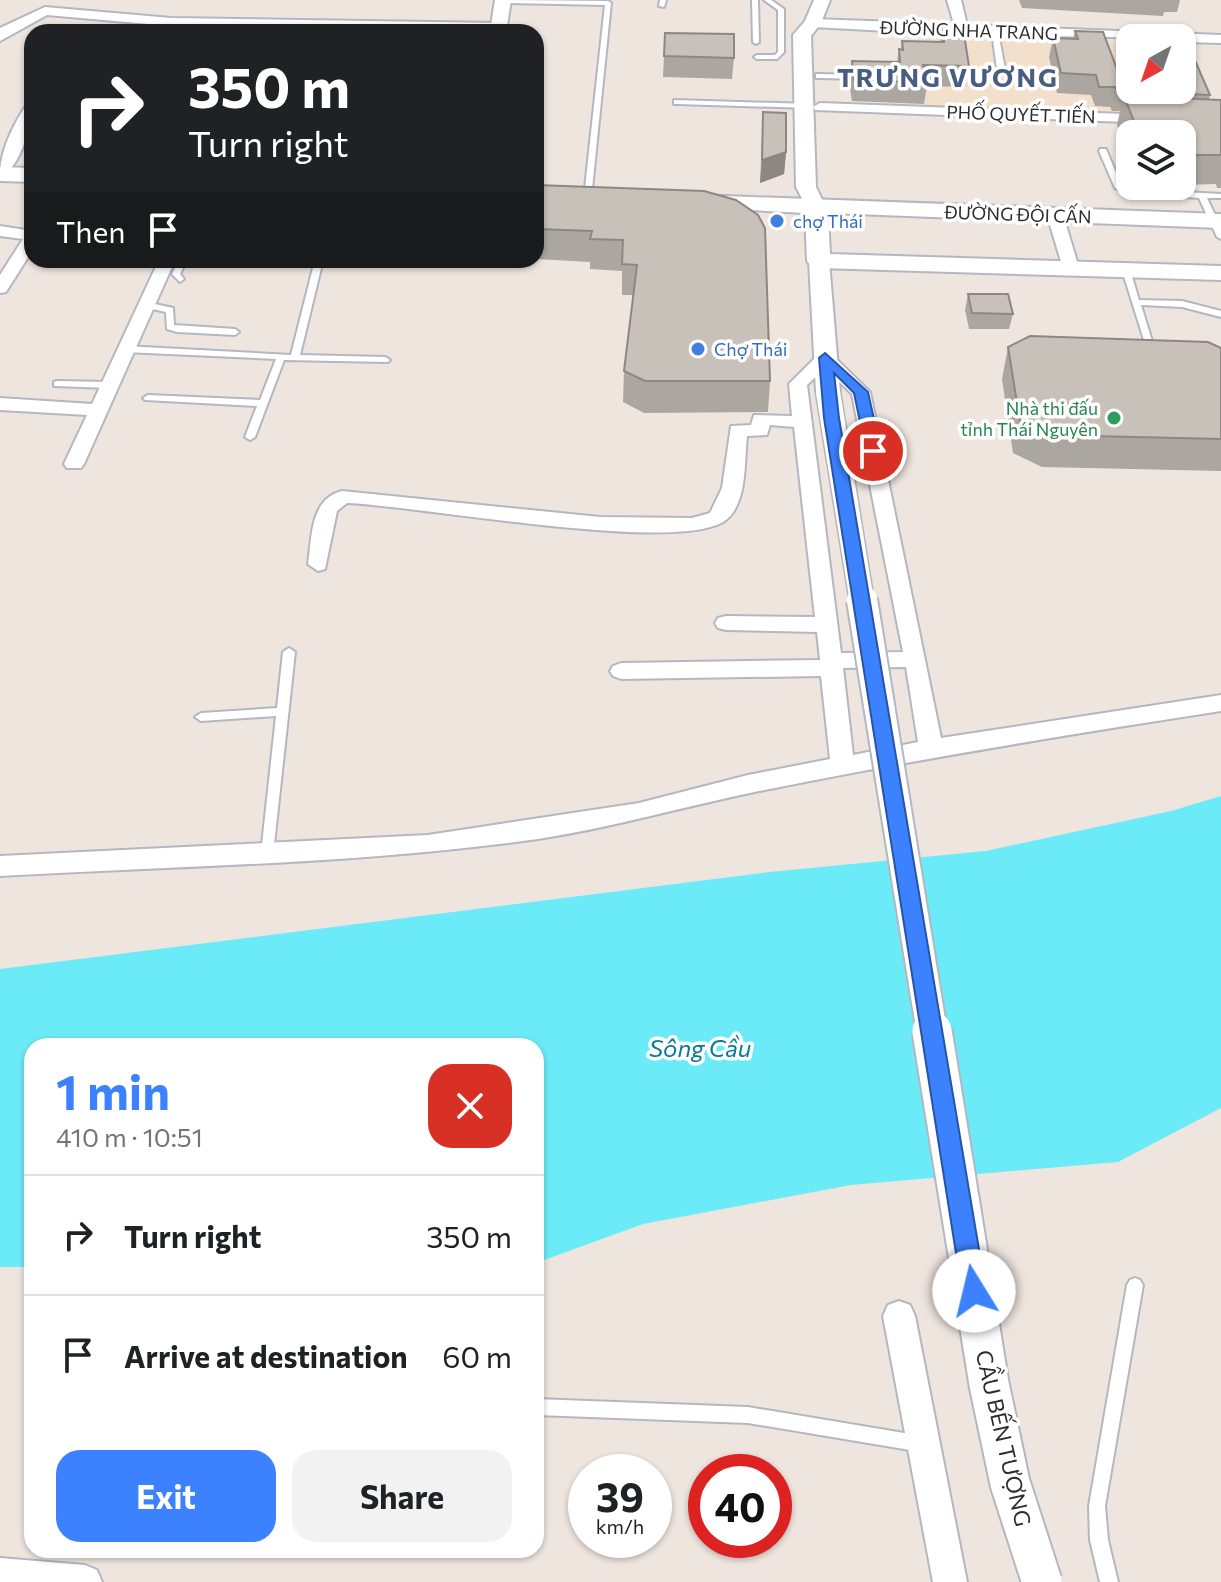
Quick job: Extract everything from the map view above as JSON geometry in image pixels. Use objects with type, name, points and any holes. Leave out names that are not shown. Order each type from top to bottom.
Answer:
[{"type":"main road","points":[[0,172],[24,174]]},
{"type":"main road","points":[[562,196],[596,198]]},
{"type":"main road","name":"ĐƯỜNG ĐỘI CẤN","points":[[683,202],[1055,215],[1218,226]]},
{"type":"main road","points":[[816,208],[819,261],[1221,273]]},
{"type":"street","points":[[500,24],[503,0]]},
{"type":"street","points":[[816,208],[824,188],[802,35],[813,23],[822,0]]},
{"type":"street","points":[[954,0],[962,31]]},
{"type":"street","points":[[1,33],[45,11],[171,22],[236,24]]},
{"type":"street","points":[[812,106],[819,76],[817,35],[813,23]]},
{"type":"street","name":"ĐƯỜNG NHA TRANG","points":[[813,23],[1116,36]]},
{"type":"street","name":"ĐƯỜNG NHA TRANG","points":[[1196,38],[1221,39]]},
{"type":"street","name":"PHỐ QUYẾT TIẾN","points":[[812,106],[1175,120]]},
{"type":"street","points":[[0,172],[11,160],[17,134],[24,121]]},
{"type":"street","points":[[1055,215],[1071,268]]},
{"type":"street","points":[[0,231],[24,236]]},
{"type":"street","points":[[0,288],[24,250]]},
{"type":"street","name":"CẦU BẾN TƯỢNG","points":[[819,261],[828,392],[989,1384],[1010,1483],[1042,1582]]},
{"type":"street","points":[[74,464],[163,268]]},
{"type":"street","points":[[843,766],[798,384],[825,358],[861,392],[916,659],[931,748]]},
{"type":"street","points":[[0,404],[99,410]]},
{"type":"street","points":[[318,564],[327,509],[342,497],[624,525],[699,526],[715,519],[725,508],[731,488],[738,430],[760,431],[761,419],[803,422]]},
{"type":"street","points":[[726,623],[827,625]]},
{"type":"street","points":[[621,671],[916,659]]},
{"type":"street","points":[[0,866],[428,844],[542,829],[639,812],[748,784],[931,748],[1221,703]]},
{"type":"street","points":[[899,1316],[950,1582]]},
{"type":"street","points":[[0,1575],[85,1582]]},
{"type":"lane","points":[[503,0],[608,3],[596,198]]},
{"type":"lane","points":[[755,0],[756,42]]},
{"type":"lane","points":[[757,57],[777,57],[781,52],[781,9],[767,0]]},
{"type":"lane","points":[[995,32],[1001,69]]},
{"type":"lane","points":[[819,76],[874,77]]},
{"type":"lane","points":[[677,102],[812,106]]},
{"type":"lane","points":[[1103,151],[1118,186],[1127,191],[1221,196]]},
{"type":"lane","points":[[1202,196],[1218,226]]},
{"type":"lane","points":[[179,268],[176,274],[180,279]]},
{"type":"lane","points":[[295,358],[317,268]]},
{"type":"lane","points":[[1126,270],[1153,357]]},
{"type":"lane","points":[[1137,302],[1182,304],[1221,314]]},
{"type":"lane","points":[[146,305],[170,310],[170,327],[235,332]]},
{"type":"lane","points":[[125,349],[385,360]]},
{"type":"lane","points":[[250,437],[281,357]]},
{"type":"lane","points":[[57,384],[110,385]]},
{"type":"lane","points":[[148,398],[262,403]]},
{"type":"lane","points":[[267,854],[289,652]]},
{"type":"lane","points":[[201,717],[282,712]]},
{"type":"lane","points":[[1109,1582],[1099,1540],[1097,1506],[1135,1285]]},
{"type":"lane","points":[[544,1407],[748,1415],[925,1445]]},
{"type":"shaded area","points":[[921,37],[1116,44],[1116,104],[1196,104],[1196,101],[1215,116],[926,108]]},
{"type":"water","name":"Sông Cầu","points":[[1221,796],[1221,1108],[1118,1162],[851,1185],[643,1224],[544,1260],[544,1038],[24,1038],[24,1267],[0,1267],[0,969],[769,872],[986,851],[1171,811]]},
{"type":"building","points":[[942,27],[963,28],[969,66],[923,65],[927,83],[854,80],[852,61],[900,62],[902,41],[944,42]]},
{"type":"building","points":[[1075,31],[1103,32],[1116,66],[1116,89],[1099,87],[1096,75],[1061,73],[1053,38],[1078,39]]},
{"type":"building","points":[[665,33],[734,34],[734,58],[664,56]]},
{"type":"building","points":[[1196,63],[1210,95],[1196,94]]},
{"type":"building","points":[[1196,99],[1221,100],[1221,155],[1196,155],[1196,120],[1133,120],[1127,104],[1196,104]]},
{"type":"building","points":[[763,112],[786,113],[786,152],[762,160]]},
{"type":"building","name":"Chợ Thái","points":[[544,185],[704,191],[736,200],[758,215],[765,228],[770,381],[645,381],[624,371],[637,265],[622,264],[623,240],[590,239],[592,231],[544,229]]},
{"type":"building","points":[[968,294],[1008,294],[1013,314],[972,313]]},
{"type":"building","name":"Nhà thi đấu tỉnh Thái Nguyên","points":[[1030,336],[1208,342],[1221,348],[1221,439],[1049,435],[1020,421],[1008,347]]},
{"type":"place","name":"chợ Thái","points":[[777,221]]},
{"type":"place","name":"Chợ Thái","points":[[698,349]]},
{"type":"place","name":"Nhà thi đấu tỉnh Thái Nguyên","points":[[1114,418]]},
{"type":"district","name":"TRƯNG VƯƠNG","points":[[948,76]]},
{"type":"route","points":[[873,451],[861,392],[825,358],[831,418],[974,1291]]}]
